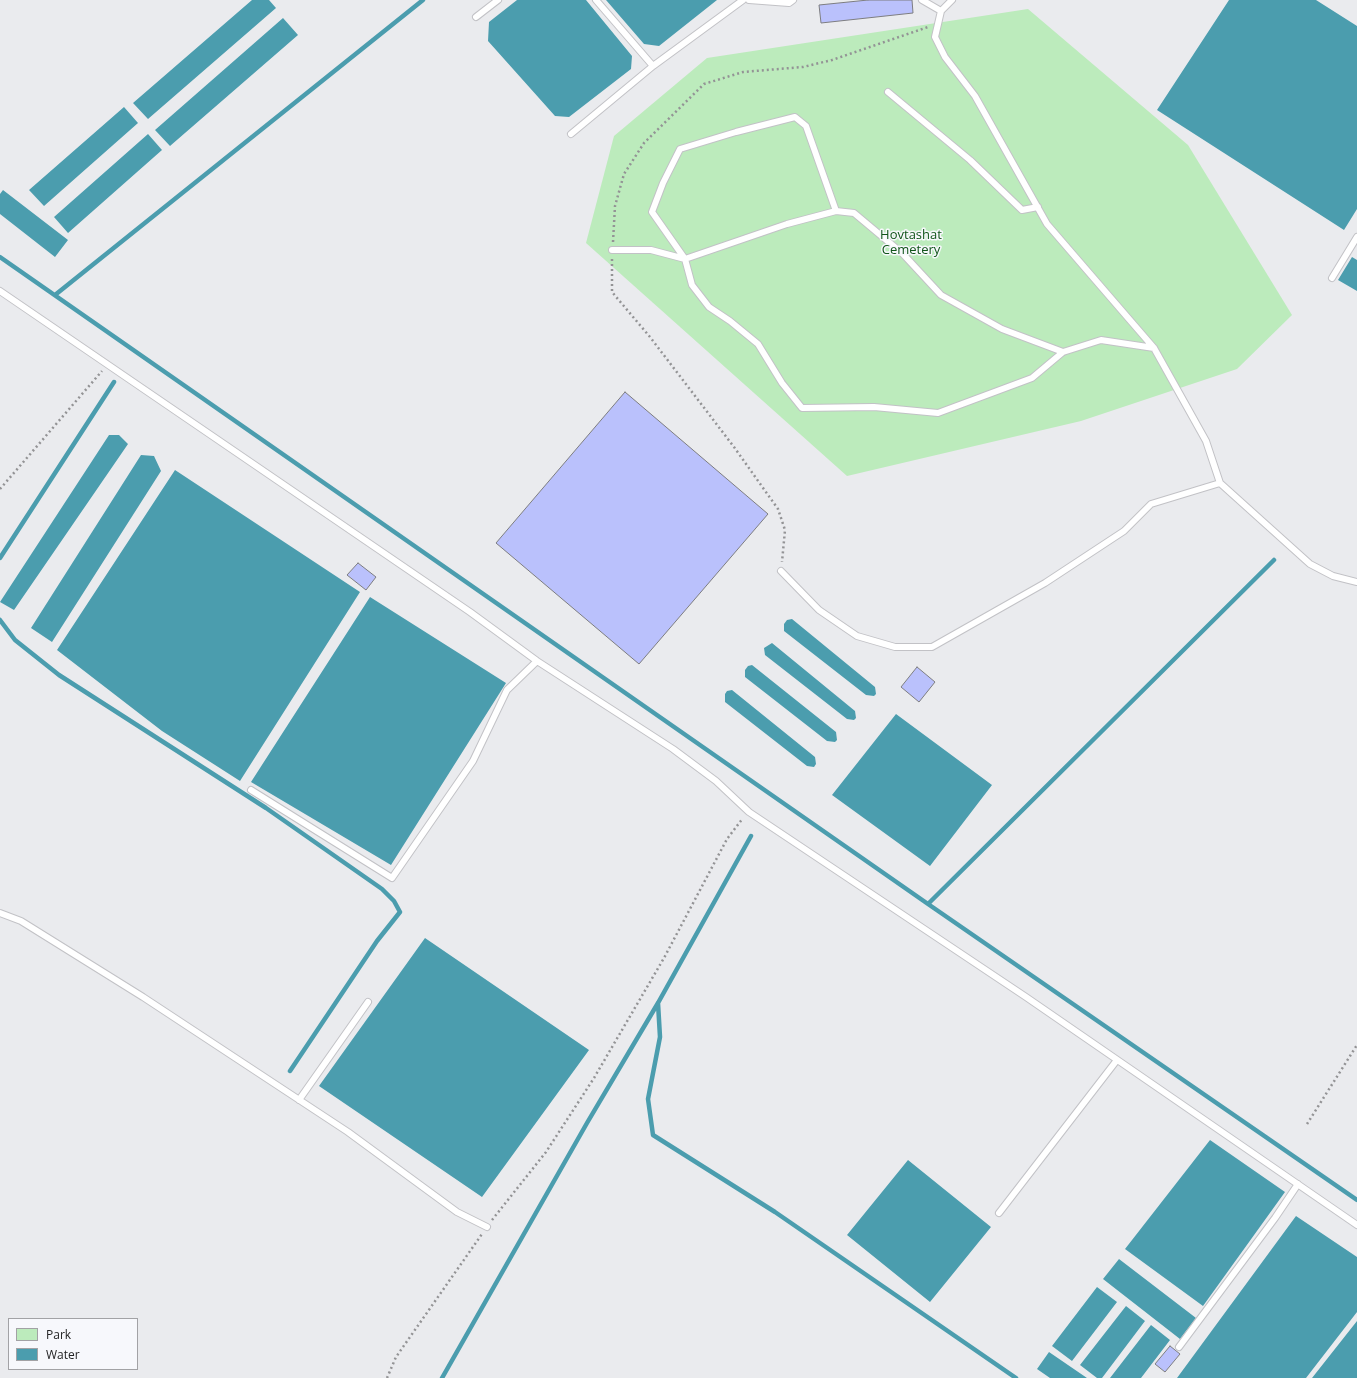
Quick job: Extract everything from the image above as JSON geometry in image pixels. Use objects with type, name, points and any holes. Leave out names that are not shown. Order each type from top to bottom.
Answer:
[{"type":"lane","points":[[476,17],[498,0]]},
{"type":"lane","points":[[596,0],[653,66]]},
{"type":"lane","points":[[571,134],[653,66],[743,0]]},
{"type":"lane","points":[[749,0],[789,3],[793,0]]},
{"type":"lane","points":[[922,0],[941,11]]},
{"type":"lane","points":[[952,0],[941,11],[935,37],[944,58],[975,96],[1047,224],[1154,348],[1206,440],[1220,482],[1310,564],[1333,576],[1357,582]]},
{"type":"lane","points":[[888,92],[970,160],[1022,210],[1038,207]]},
{"type":"lane","points":[[836,211],[806,126],[795,117],[736,132],[680,149],[663,183],[652,212],[685,259],[692,285],[709,307],[730,321],[758,344],[782,383],[802,408],[874,407],[938,413],[1032,378],[1063,352],[1101,340],[1154,348]]},
{"type":"lane","points":[[612,250],[651,250],[685,259],[787,224],[836,211],[854,213],[903,254],[941,295],[1002,329],[1063,352]]},
{"type":"lane","points":[[1332,278],[1357,237]]},
{"type":"lane","points":[[0,291],[464,608],[537,661],[673,749],[716,781],[749,812],[1117,1060],[1357,1225]]},
{"type":"lane","points":[[781,571],[819,610],[857,636],[895,647],[932,647],[1045,583],[1124,531],[1151,504],[1220,482]]},
{"type":"lane","points":[[251,790],[392,878],[473,761],[507,690],[537,661]]},
{"type":"lane","points":[[0,913],[21,921],[130,988],[348,1132],[457,1212],[487,1227]]},
{"type":"lane","points":[[299,1100],[368,1002]]},
{"type":"lane","points":[[999,1214],[1117,1060]]},
{"type":"lane","points":[[1179,1347],[1276,1218],[1298,1184]]},
{"type":"path","points":[[0,489],[108,365]]},
{"type":"path","points":[[387,1378],[400,1351],[487,1227],[546,1152],[594,1078],[664,958],[727,839],[749,812]]},
{"type":"path","points":[[1307,1124],[1357,1045]]},
{"type":"green space","name":"Hovtashat Cemetery","points":[[1028,9],[1188,145],[1292,315],[1237,369],[1081,421],[847,476],[586,243],[614,136],[707,58]]},
{"type":"water","points":[[252,0],[269,0],[276,8],[148,119],[133,103]]},
{"type":"water","points":[[517,0],[586,0],[632,56],[631,69],[569,117],[555,116],[488,41],[489,22]]},
{"type":"water","points":[[606,0],[717,0],[659,46],[644,44]]},
{"type":"water","points":[[1229,0],[1316,0],[1357,26],[1357,209],[1344,230],[1157,110]]},
{"type":"water","points":[[283,18],[298,35],[170,146],[155,130]]},
{"type":"water","points":[[124,107],[138,123],[44,206],[29,190]]},
{"type":"water","points":[[148,134],[162,150],[68,233],[54,217]]},
{"type":"water","points":[[3,190],[68,240],[55,257],[0,214],[0,194]]},
{"type":"water","points":[[1352,257],[1357,260],[1357,291],[1338,280]]},
{"type":"water","points":[[109,435],[119,435],[128,444],[14,610],[0,602]]},
{"type":"water","points":[[141,455],[154,456],[161,471],[52,642],[31,628]]},
{"type":"water","points":[[175,470],[360,592],[240,781],[162,731],[57,650]]},
{"type":"water","points":[[370,597],[506,683],[391,865],[251,782]]},
{"type":"water","points":[[792,619],[875,687],[876,694],[874,696],[866,695],[784,631],[784,624],[787,620]]},
{"type":"water","points":[[772,643],[855,711],[856,718],[854,720],[847,719],[765,655],[764,648]]},
{"type":"water","points":[[752,665],[836,732],[837,740],[835,742],[827,741],[745,677],[745,670],[748,666]]},
{"type":"water","points":[[732,690],[815,757],[816,764],[814,767],[807,766],[725,702],[725,694],[727,691]]},
{"type":"water","points":[[896,714],[992,785],[930,866],[832,795]]},
{"type":"water","points":[[425,938],[589,1050],[482,1197],[319,1086]]},
{"type":"water","points":[[1210,1140],[1285,1192],[1203,1306],[1125,1249]]},
{"type":"water","points":[[908,1160],[991,1227],[930,1302],[847,1235]]},
{"type":"water","points":[[1296,1216],[1357,1257],[1357,1312],[1306,1378],[1177,1378]]},
{"type":"water","points":[[1119,1259],[1196,1318],[1180,1339],[1103,1279]]},
{"type":"water","points":[[1097,1287],[1117,1302],[1072,1361],[1052,1346]]},
{"type":"water","points":[[1126,1306],[1145,1321],[1102,1378],[1097,1378],[1080,1365]]},
{"type":"water","points":[[1357,1321],[1357,1378],[1312,1378]]},
{"type":"water","points":[[1151,1325],[1170,1340],[1141,1378],[1110,1378]]},
{"type":"water","points":[[1049,1352],[1087,1378],[1050,1378],[1037,1369]]},
{"type":"building","points":[[868,0],[912,0],[913,13],[821,23],[819,5]]},
{"type":"building","points":[[625,392],[768,514],[639,664],[496,543]]},
{"type":"building","points":[[358,563],[376,577],[366,590],[347,575]]},
{"type":"building","points":[[917,667],[935,682],[919,702],[901,687]]},
{"type":"building","points":[[1170,1346],[1180,1354],[1165,1372],[1155,1364]]},
{"type":"waterway","points":[[55,295],[423,0]]},
{"type":"waterway","points":[[0,257],[928,904],[1357,1200]]},
{"type":"waterway","points":[[0,558],[114,382]]},
{"type":"waterway","points":[[928,904],[1274,560]]},
{"type":"waterway","points":[[0,620],[15,640],[59,675],[266,808],[382,889],[394,901],[400,912],[377,941],[290,1071]]},
{"type":"waterway","points":[[442,1378],[587,1123],[658,1003],[751,836]]},
{"type":"waterway","points":[[658,1003],[660,1037],[648,1099],[653,1135],[775,1212],[1016,1378]]}]
